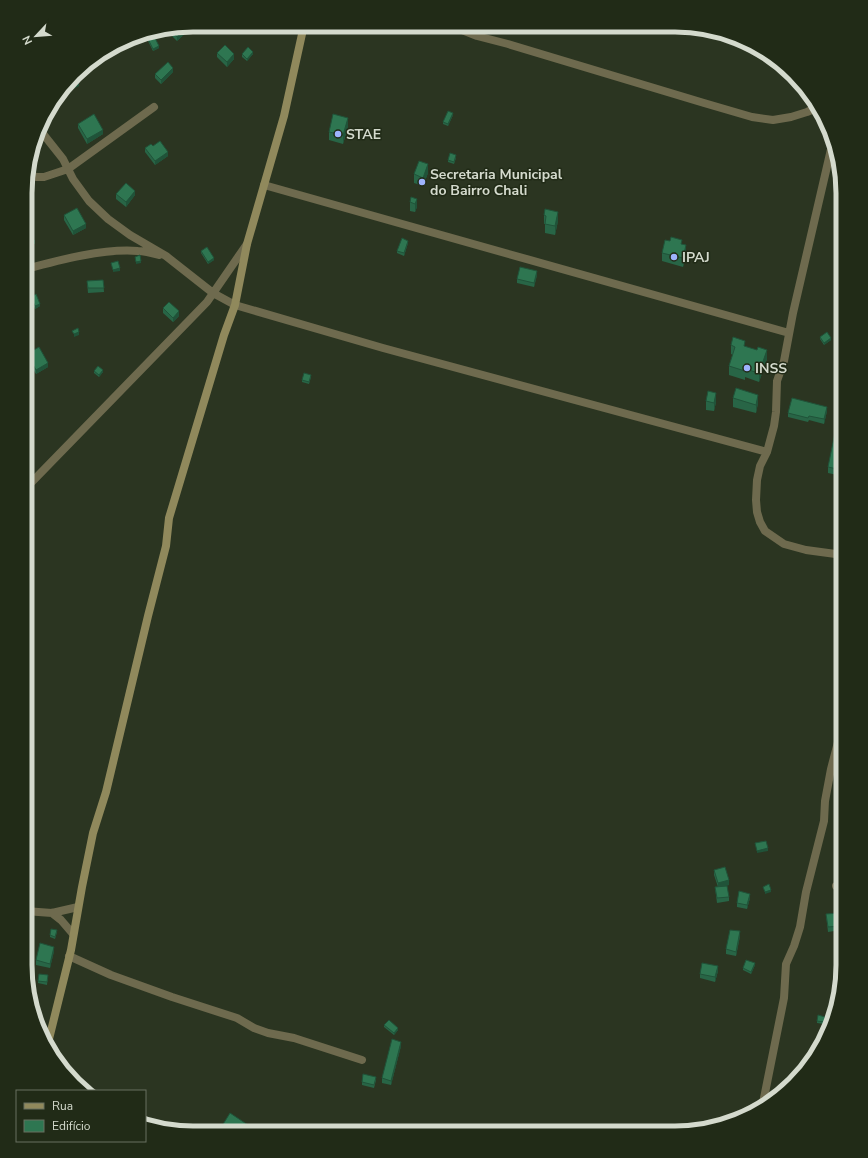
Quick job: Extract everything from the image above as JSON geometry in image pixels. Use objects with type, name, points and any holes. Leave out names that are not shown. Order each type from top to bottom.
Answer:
[{"type":"street","points":[[50,1037],[70,956],[93,833],[107,785],[164,552],[169,518],[224,335],[235,305],[247,244],[284,116],[302,32]]},
{"type":"street","points":[[467,32],[752,117],[773,120],[791,117],[813,109]]},
{"type":"street","points":[[33,176],[44,177],[68,169],[154,107]]},
{"type":"street","points":[[43,134],[63,159],[73,179],[89,201],[108,220],[166,256],[213,293],[235,305],[383,348],[767,452]]},
{"type":"street","points":[[831,151],[784,360],[777,381],[775,419],[767,452],[760,466],[757,480],[756,500],[757,512],[765,531],[784,544],[806,550],[836,554]]},
{"type":"street","points":[[264,185],[789,333]]},
{"type":"street","points":[[32,482],[207,302],[247,244]]},
{"type":"street","points":[[32,268],[112,251],[138,251],[166,256]]},
{"type":"street","points":[[764,1100],[784,998],[786,964],[800,927],[806,892],[824,821],[825,801],[836,750]]},
{"type":"street","points":[[32,912],[52,913],[78,907]]},
{"type":"street","points":[[52,913],[61,920],[73,934]]},
{"type":"street","points":[[70,956],[111,975],[237,1018],[254,1028],[294,1038],[362,1060]]},
{"type":"building","points":[[182,32],[177,37],[173,33]]},
{"type":"building","points":[[154,36],[159,46],[153,49],[148,38]]},
{"type":"building","points":[[225,45],[234,54],[227,62],[217,53]]},
{"type":"building","points":[[248,47],[253,52],[247,59],[242,54]]},
{"type":"building","points":[[168,62],[173,68],[161,80],[155,74]]},
{"type":"building","points":[[78,81],[79,83],[73,86]]},
{"type":"building","points":[[448,111],[453,113],[448,124],[443,122]]},
{"type":"building","points":[[94,114],[103,130],[87,139],[78,124]]},
{"type":"building","points":[[333,114],[348,118],[343,135],[329,132]]},
{"type":"building","points":[[160,141],[168,152],[155,161],[145,148],[151,144],[153,146]]},
{"type":"building","points":[[450,153],[456,155],[454,162],[448,160]]},
{"type":"building","points":[[419,161],[428,164],[423,178],[414,174]]},
{"type":"building","points":[[126,183],[135,191],[126,202],[116,194]]},
{"type":"building","points":[[411,197],[417,199],[415,204],[410,202]]},
{"type":"building","points":[[77,208],[86,224],[73,231],[64,215]]},
{"type":"building","points":[[545,209],[558,212],[555,226],[545,224]]},
{"type":"building","points":[[671,237],[682,240],[681,244],[686,245],[683,258],[662,253],[665,240],[670,241]]},
{"type":"building","points":[[402,238],[408,241],[404,253],[397,251]]},
{"type":"building","points":[[207,247],[214,258],[208,262],[201,251]]},
{"type":"building","points":[[140,255],[141,261],[136,262],[135,257]]},
{"type":"building","points":[[118,261],[120,268],[113,270],[111,263]]},
{"type":"building","points":[[520,267],[537,271],[534,283],[517,279]]},
{"type":"building","points":[[103,280],[104,288],[88,288],[87,281]]},
{"type":"building","points":[[36,294],[40,304],[35,306],[32,296]]},
{"type":"building","points":[[169,302],[179,311],[173,318],[163,308]]},
{"type":"building","points":[[78,328],[79,332],[74,334],[72,331]]},
{"type":"building","points":[[827,332],[831,338],[824,343],[820,337]]},
{"type":"building","points":[[733,337],[745,341],[744,346],[757,350],[758,347],[767,350],[759,373],[745,369],[745,371],[729,366],[735,347],[731,345]]},
{"type":"building","points":[[39,347],[48,363],[36,370],[32,363],[32,351]]},
{"type":"building","points":[[98,366],[103,370],[99,375],[94,371]]},
{"type":"building","points":[[304,373],[311,375],[309,382],[302,380]]},
{"type":"building","points":[[736,388],[758,395],[756,405],[733,398]]},
{"type":"building","points":[[708,391],[716,393],[714,403],[706,401]]},
{"type":"building","points":[[792,398],[827,407],[824,419],[809,416],[808,418],[788,413]]},
{"type":"building","points":[[836,428],[836,469],[828,467]]},
{"type":"building","points":[[766,841],[768,848],[757,851],[755,843]]},
{"type":"building","points":[[725,867],[729,880],[718,883],[714,870]]},
{"type":"building","points":[[769,884],[771,890],[765,892],[763,887]]},
{"type":"building","points":[[727,886],[729,897],[717,898],[715,887]]},
{"type":"building","points":[[739,891],[750,894],[747,905],[737,903]]},
{"type":"building","points":[[836,913],[836,926],[828,927],[826,914]]},
{"type":"building","points":[[51,929],[57,930],[55,937],[50,935]]},
{"type":"building","points":[[730,930],[740,931],[736,952],[726,949]]},
{"type":"building","points":[[40,943],[54,947],[50,964],[36,960]]},
{"type":"building","points":[[746,960],[755,963],[751,972],[743,968]]},
{"type":"building","points":[[702,963],[718,966],[715,977],[700,974]]},
{"type":"building","points":[[39,974],[48,975],[47,982],[38,981]]},
{"type":"building","points":[[818,1015],[825,1017],[824,1022],[817,1021]]},
{"type":"building","points":[[389,1020],[398,1028],[394,1033],[384,1025]]},
{"type":"building","points":[[392,1039],[401,1042],[391,1081],[382,1078]]},
{"type":"building","points":[[363,1074],[376,1077],[374,1085],[362,1082]]},
{"type":"building","points":[[230,1113],[248,1125],[247,1126],[222,1126]]},
{"type":"place","name":"STAE","points":[[338,134]]},
{"type":"place","name":"Secretaria Municipal do Bairro Chali","points":[[422,182]]},
{"type":"place","name":"IPAJ","points":[[674,257]]},
{"type":"place","name":"INSS","points":[[747,368]]}]
